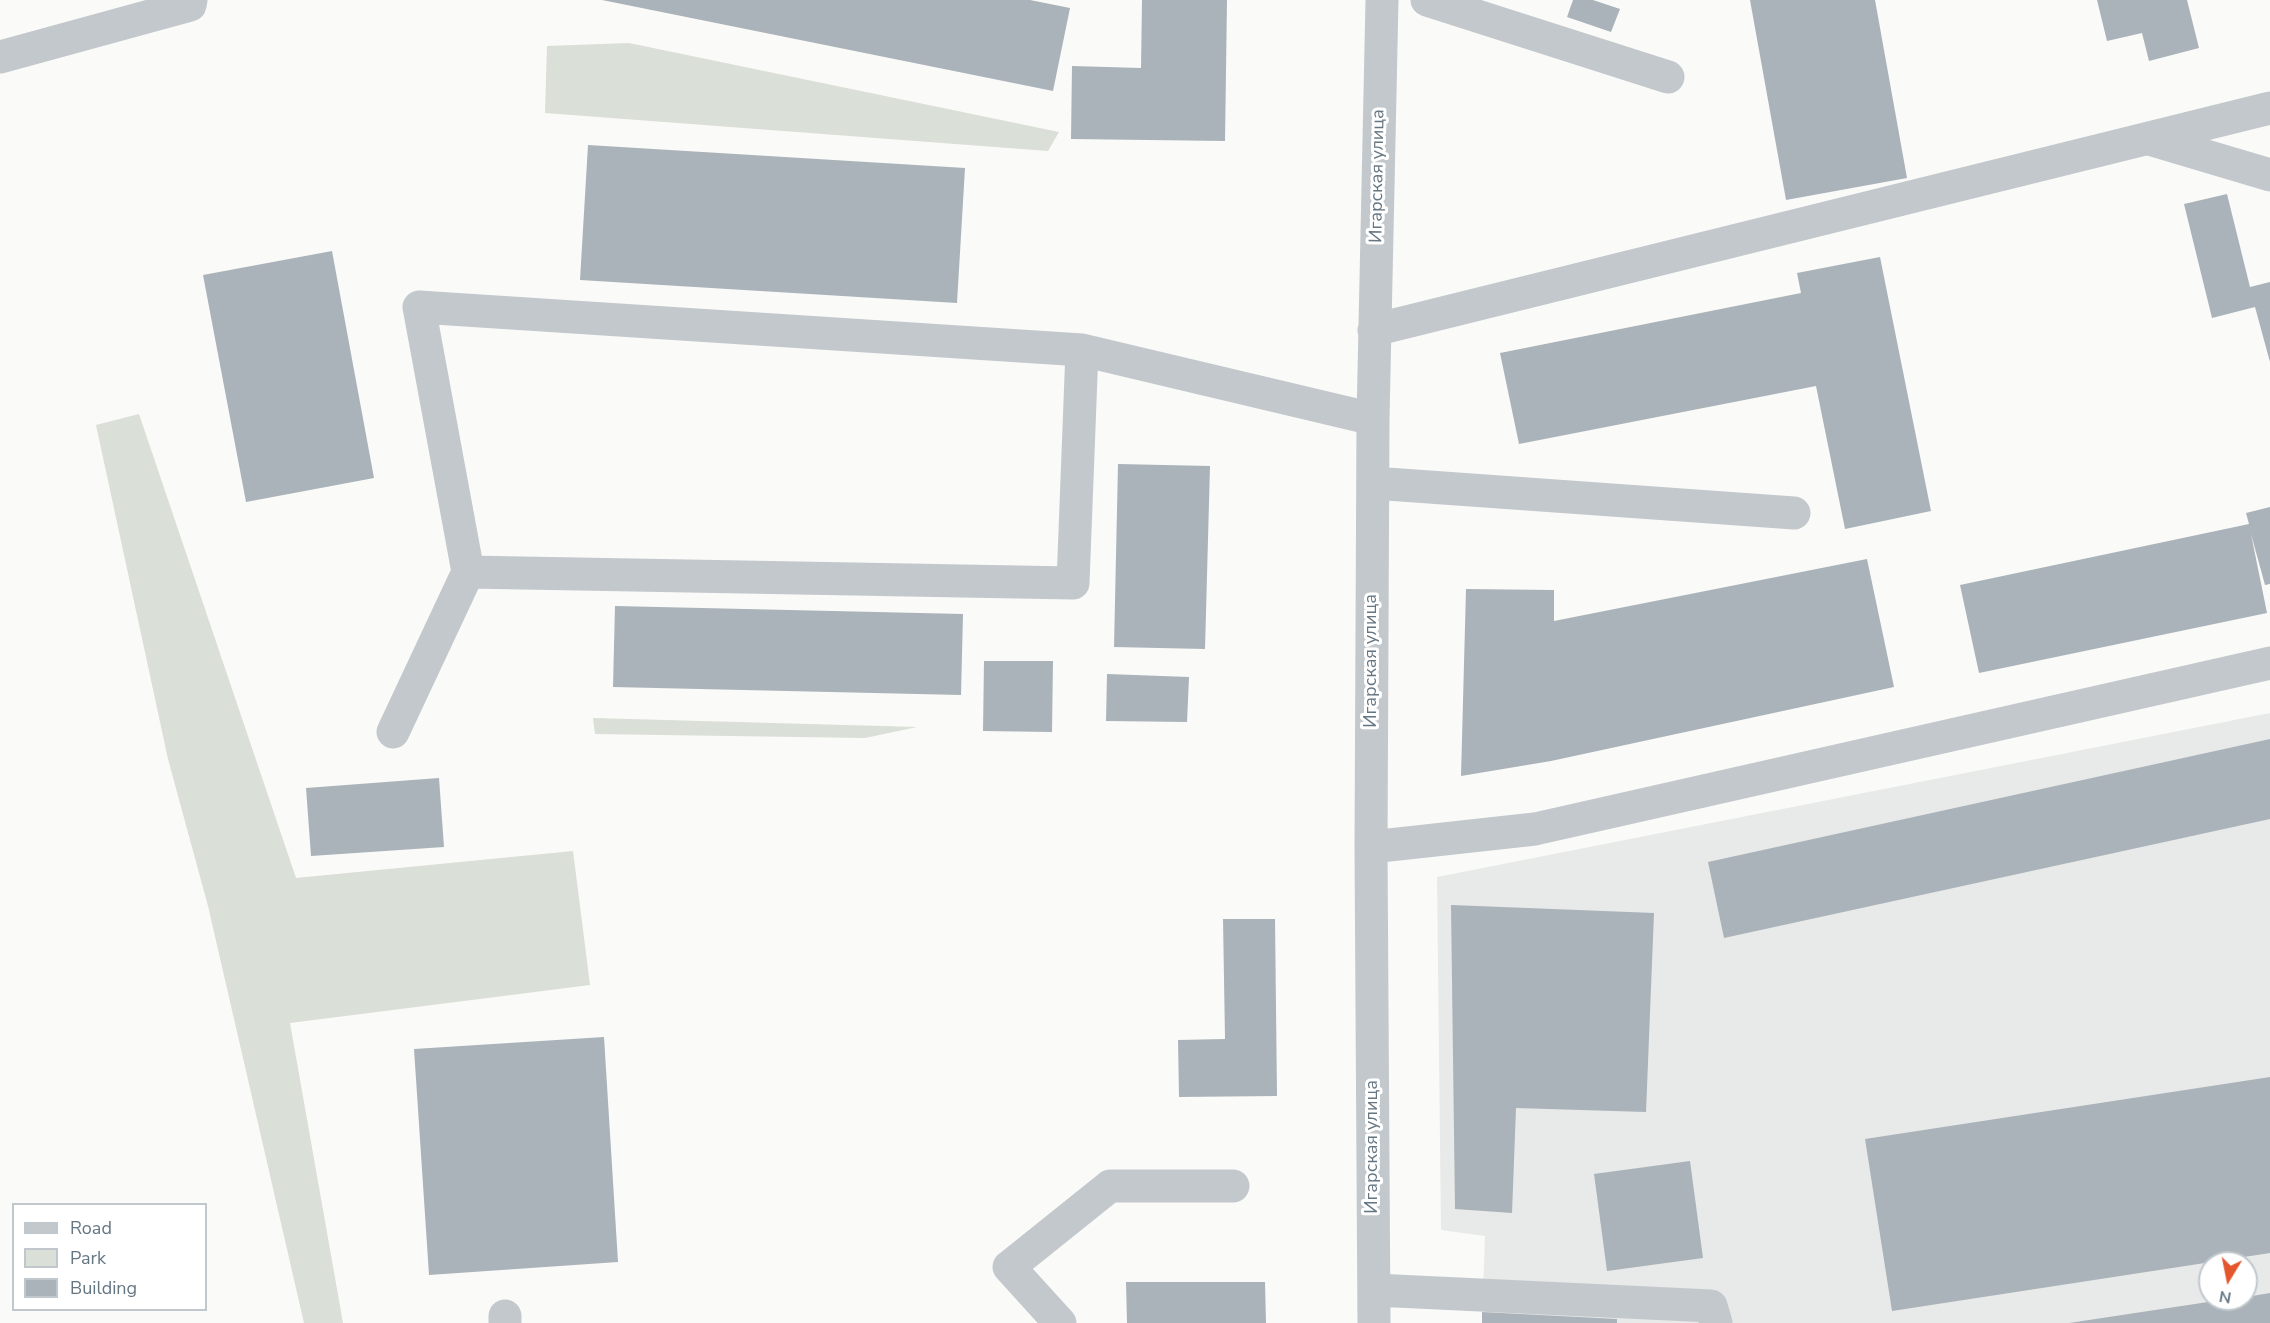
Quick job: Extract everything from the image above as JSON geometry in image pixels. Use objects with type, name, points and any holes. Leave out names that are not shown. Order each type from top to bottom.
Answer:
[{"type":"street","points":[[0,57],[190,5],[191,0]]},
{"type":"street","name":"Игарская улица","points":[[1374,1323],[1371,847],[1373,419],[1382,0]]},
{"type":"street","points":[[1427,0],[1668,77]]},
{"type":"street","points":[[1374,330],[2270,108]]},
{"type":"street","points":[[2148,138],[2270,175]]},
{"type":"street","points":[[393,732],[468,572],[419,307],[1082,351],[1373,419]]},
{"type":"street","points":[[468,572],[1073,583],[1082,351]]},
{"type":"street","points":[[1373,483],[1794,513]]},
{"type":"street","points":[[1371,847],[1535,829],[2270,663]]},
{"type":"street","points":[[1060,1323],[1009,1267],[1101,1193],[1110,1186],[1233,1186]]},
{"type":"street","points":[[1375,1290],[1711,1306],[1716,1323]]},
{"type":"shaded area","points":[[2270,713],[2270,1323],[1482,1323],[1485,1236],[1441,1230],[1437,877]]},
{"type":"green space","points":[[629,43],[1059,132],[1048,151],[545,113],[547,46]]},
{"type":"green space","points":[[139,414],[296,878],[573,851],[590,985],[290,1023],[343,1323],[304,1323],[208,906],[168,759],[96,425]]},
{"type":"green space","points":[[593,718],[917,727],[865,738],[595,734]]},
{"type":"building","points":[[602,0],[1030,0],[1070,8],[1053,91]]},
{"type":"building","points":[[1142,0],[1227,0],[1225,141],[1071,139],[1072,66],[1141,68]]},
{"type":"building","points":[[1573,0],[1593,0],[1620,9],[1611,32],[1567,17]]},
{"type":"building","points":[[1750,0],[1875,0],[1907,178],[1786,200]]},
{"type":"building","points":[[2097,0],[2187,0],[2199,48],[2149,61],[2142,33],[2107,41]]},
{"type":"building","points":[[588,145],[965,168],[957,303],[580,280]]},
{"type":"building","points":[[2227,194],[2250,287],[2270,282],[2270,362],[2255,307],[2212,318],[2184,204]]},
{"type":"building","points":[[332,251],[374,478],[246,502],[203,275]]},
{"type":"building","points":[[1880,257],[1931,511],[1845,529],[1816,386],[1519,444],[1500,353],[1801,293],[1797,273]]},
{"type":"building","points":[[1118,464],[1210,466],[1205,649],[1114,647]]},
{"type":"building","points":[[2270,507],[2270,584],[2265,585],[2251,534],[2267,613],[1979,673],[1960,585],[2249,524],[2246,513]]},
{"type":"building","points":[[1867,559],[1894,687],[1551,761],[1461,776],[1466,589],[1554,590],[1554,621]]},
{"type":"building","points":[[615,606],[963,614],[961,695],[613,687]]},
{"type":"building","points":[[984,661],[1053,661],[1052,732],[983,731]]},
{"type":"building","points":[[1107,674],[1189,677],[1187,722],[1106,721]]},
{"type":"building","points":[[2270,739],[2270,819],[1724,938],[1708,862]]},
{"type":"building","points":[[439,778],[444,847],[311,856],[306,788]]},
{"type":"building","points":[[1451,905],[1654,913],[1646,1112],[1516,1108],[1512,1213],[1455,1209]]},
{"type":"building","points":[[1223,919],[1275,919],[1277,1096],[1179,1097],[1178,1040],[1225,1039]]},
{"type":"building","points":[[604,1037],[618,1262],[429,1275],[414,1049]]},
{"type":"building","points":[[2270,1077],[2270,1253],[2258,1255],[2258,1251],[2198,1251],[2198,1264],[1892,1311],[1865,1139]]},
{"type":"building","points":[[1690,1161],[1703,1258],[1607,1271],[1594,1174]]},
{"type":"building","points":[[1126,1282],[1265,1282],[1266,1323],[1127,1323]]},
{"type":"building","points":[[2270,1293],[2270,1323],[2069,1323],[2198,1304],[2198,1311],[2258,1311],[2258,1295]]},
{"type":"building","points":[[1482,1312],[1617,1319],[1617,1323],[1482,1323]]}]
